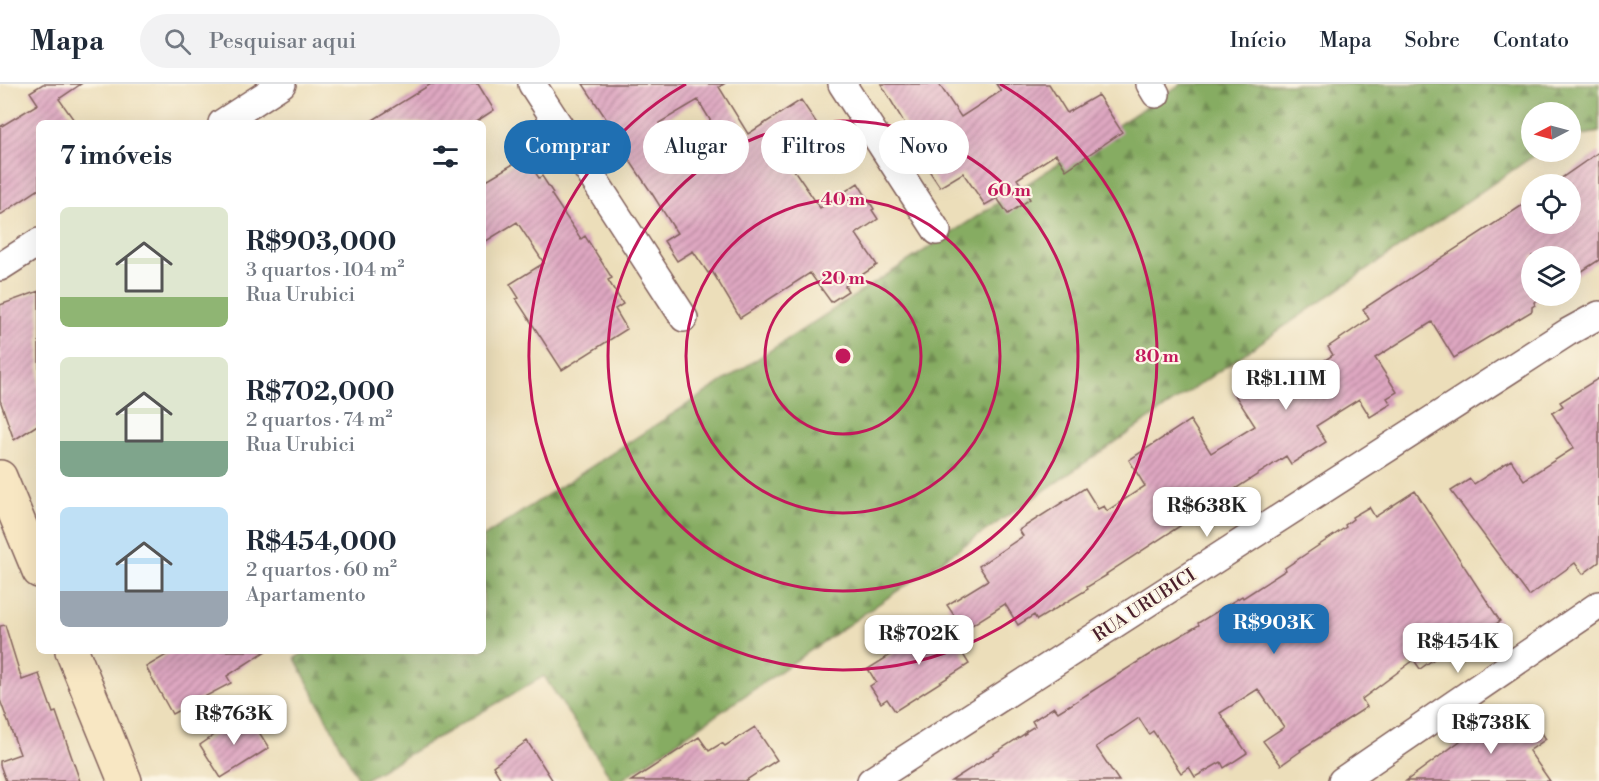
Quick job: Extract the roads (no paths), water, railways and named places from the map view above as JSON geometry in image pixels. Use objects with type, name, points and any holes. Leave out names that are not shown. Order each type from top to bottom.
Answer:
[{"type":"street","points":[[227,120],[282,84]]},
{"type":"street","points":[[532,84],[684,318]]},
{"type":"street","points":[[842,84],[936,231]]},
{"type":"street","points":[[0,267],[36,244]]},
{"type":"street","name":"RUA URUBICI","points":[[871,781],[1548,345],[1599,315]]},
{"type":"street","points":[[0,477],[36,564]]},
{"type":"street","points":[[1342,781],[1599,605]]},
{"type":"street","points":[[73,654],[125,781]]}]
